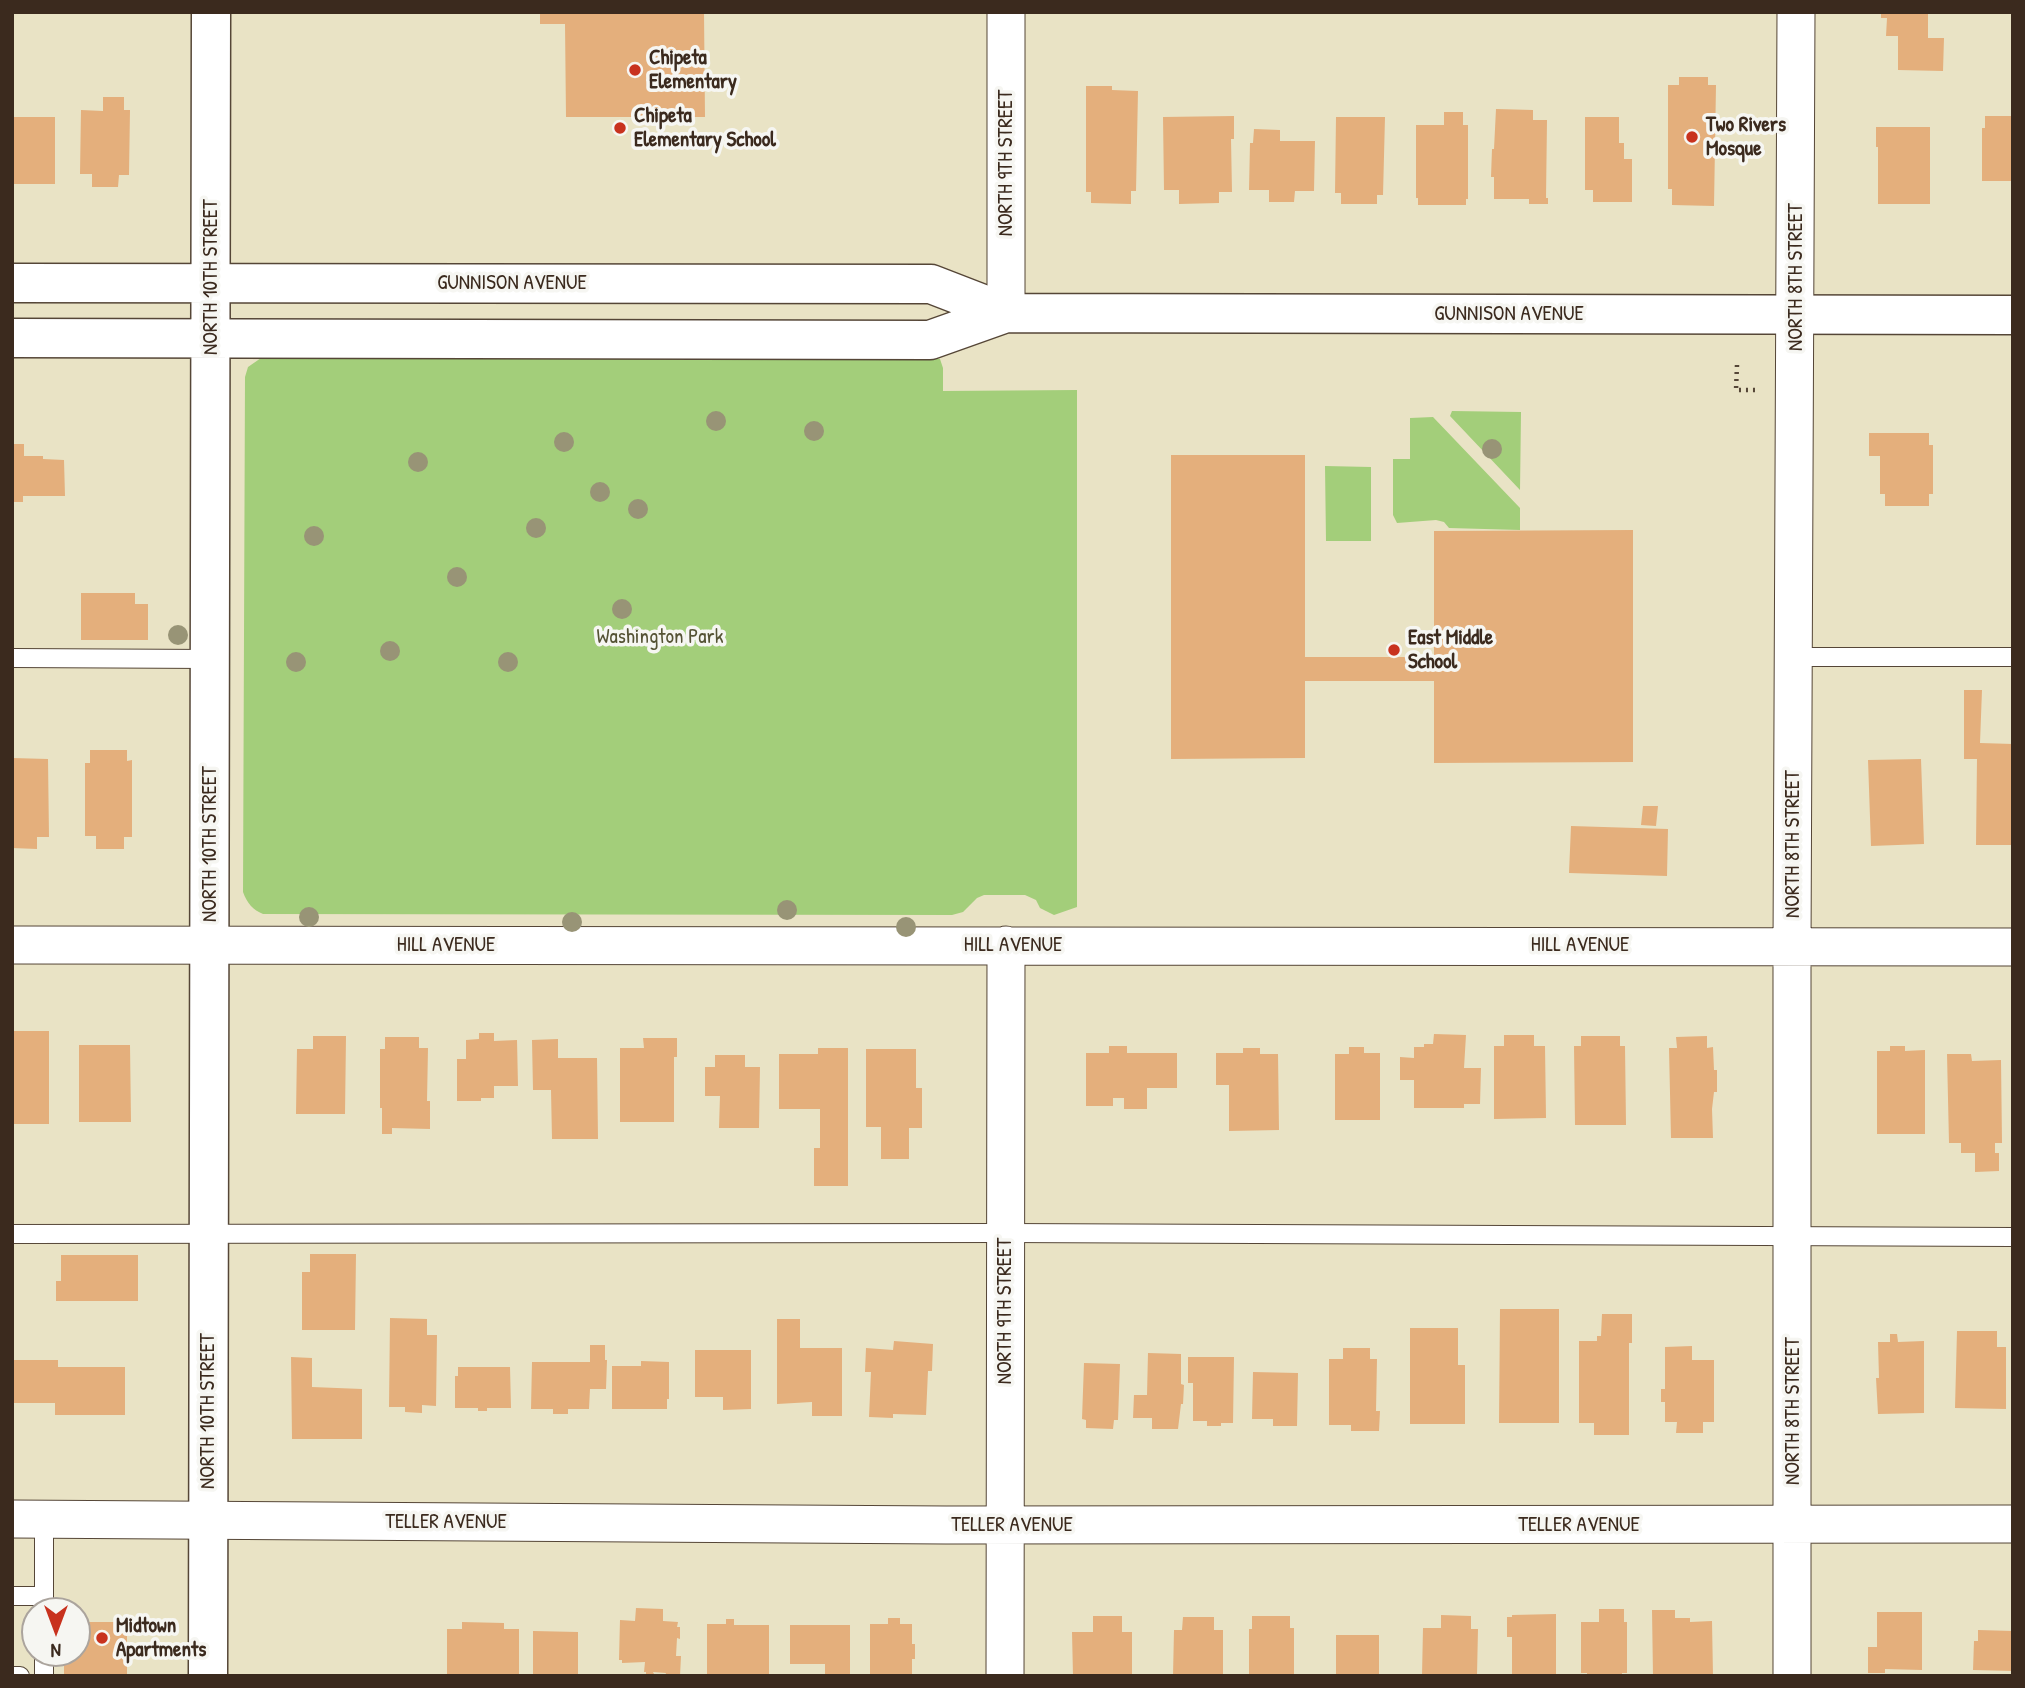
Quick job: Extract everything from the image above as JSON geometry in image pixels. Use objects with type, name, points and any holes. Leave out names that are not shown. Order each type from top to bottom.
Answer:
[{"type":"street","name":"NORTH 10TH STREET","points":[[208,1676],[211,12]]},
{"type":"street","name":"NORTH 9TH STREET","points":[[1006,12],[1006,313]]},
{"type":"street","name":"NORTH 8TH STREET","points":[[1792,1676],[1792,947],[1797,12]]},
{"type":"street","name":"GUNNISON AVENUE","points":[[12,283],[931,284],[1006,313]]},
{"type":"street","name":"GUNNISON AVENUE","points":[[12,338],[930,340],[1006,313],[2013,315]]},
{"type":"street","name":"HILL AVENUE","points":[[12,944],[2013,947]]},
{"type":"street","name":"NORTH 9TH STREET","points":[[1005,1676],[1006,945]]},
{"type":"street","name":"TELLER AVENUE","points":[[28,1519],[1004,1525],[2013,1524]]},
{"type":"lane","points":[[1794,657],[2013,657]]},
{"type":"lane","points":[[12,658],[210,659]]},
{"type":"lane","points":[[12,1234],[1005,1233],[2013,1237]]},
{"type":"lane","points":[[28,1519],[43,1597]]},
{"type":"lane","points":[[12,1676],[20,1676]]},
{"type":"path","points":[[1737,365],[1736,390],[1764,390]]},
{"type":"green space","name":"Washington Park","points":[[261,358],[940,359],[943,368],[943,391],[1077,390],[1077,907],[1054,915],[1040,908],[1036,900],[1025,895],[984,895],[963,912],[952,915],[263,914],[256,910],[248,903],[243,892],[245,377],[248,367]]},
{"type":"green space","points":[[1452,411],[1521,412],[1520,490],[1450,416]]},
{"type":"green space","points":[[1433,417],[1520,508],[1520,530],[1449,528],[1444,522],[1436,520],[1397,523],[1393,515],[1393,459],[1410,459],[1410,418]]},
{"type":"green space","points":[[1325,466],[1371,467],[1371,541],[1326,541]]},
{"type":"building","name":"Chipeta Elementary","points":[[540,12],[704,12],[705,117],[566,117],[565,24],[540,24]]},
{"type":"building","points":[[1881,12],[1928,12],[1928,38],[1944,38],[1943,71],[1898,70],[1898,36],[1886,36],[1887,18],[1881,18]]},
{"type":"building","name":"Two Rivers Mosque","points":[[1679,77],[1708,77],[1708,85],[1716,85],[1714,206],[1672,205],[1672,189],[1668,189],[1668,85],[1679,85]]},
{"type":"building","points":[[1086,86],[1112,86],[1112,90],[1138,91],[1136,191],[1131,191],[1131,204],[1091,203],[1091,192],[1086,192]]},
{"type":"building","points":[[103,97],[124,97],[124,110],[130,110],[129,175],[119,175],[118,187],[92,187],[92,174],[80,174],[81,110],[103,111]]},
{"type":"building","points":[[1496,109],[1533,110],[1533,120],[1547,120],[1548,204],[1529,204],[1529,199],[1494,199],[1494,177],[1491,177]]},
{"type":"building","points":[[1444,112],[1463,112],[1463,125],[1468,125],[1468,199],[1466,205],[1418,205],[1416,125],[1444,125]]},
{"type":"building","points":[[1234,116],[1234,139],[1231,139],[1232,192],[1219,192],[1219,203],[1179,204],[1179,190],[1164,190],[1163,117]]},
{"type":"building","points":[[1985,116],[2013,116],[2013,181],[1982,181],[1982,128],[1985,128]]},
{"type":"building","points":[[13,117],[55,117],[55,184],[12,184]]},
{"type":"building","points":[[1336,117],[1385,117],[1383,195],[1377,195],[1377,204],[1341,204],[1341,193],[1335,193]]},
{"type":"building","points":[[1585,117],[1619,117],[1619,143],[1624,143],[1624,159],[1632,159],[1632,202],[1593,202],[1593,190],[1585,190]]},
{"type":"building","points":[[1876,127],[1930,127],[1930,204],[1878,204]]},
{"type":"building","points":[[1254,129],[1280,130],[1280,141],[1315,141],[1314,191],[1295,191],[1294,202],[1269,202],[1269,190],[1249,190],[1250,143],[1253,143]]},
{"type":"building","points":[[1869,433],[1929,433],[1929,445],[1933,445],[1933,494],[1929,494],[1929,506],[1885,506],[1885,494],[1880,494],[1880,456],[1869,456]]},
{"type":"building","points":[[12,444],[24,444],[24,456],[64,460],[65,496],[23,496],[23,502],[12,502]]},
{"type":"building","points":[[1171,455],[1305,455],[1305,657],[1434,657],[1434,531],[1633,530],[1633,762],[1434,763],[1434,681],[1305,681],[1305,758],[1171,759]]},
{"type":"building","points":[[81,593],[135,593],[135,604],[148,604],[148,640],[81,640]]},
{"type":"building","points":[[1964,690],[1982,690],[1980,743],[2013,744],[2013,845],[1976,845],[1977,759],[1964,759]]},
{"type":"building","points":[[90,750],[127,750],[127,761],[132,760],[132,837],[124,837],[124,849],[96,849],[96,836],[85,836],[85,763],[90,763]]},
{"type":"building","points":[[12,758],[48,759],[49,837],[37,837],[37,849],[12,848]]},
{"type":"building","points":[[1921,759],[1924,844],[1871,846],[1868,760]]},
{"type":"building","points":[[1643,806],[1658,806],[1656,826],[1641,825]]},
{"type":"building","points":[[1571,826],[1668,829],[1667,876],[1569,873]]},
{"type":"building","points":[[12,1031],[49,1031],[49,1124],[12,1124]]},
{"type":"building","points":[[479,1033],[494,1033],[494,1041],[517,1040],[518,1086],[494,1086],[494,1098],[457,1101],[457,1059],[466,1059],[466,1040],[479,1039]]},
{"type":"building","points":[[1434,1034],[1466,1035],[1464,1068],[1481,1068],[1480,1104],[1464,1104],[1464,1108],[1414,1108],[1414,1080],[1400,1080],[1400,1057],[1414,1058],[1414,1047],[1433,1044]]},
{"type":"building","points":[[1504,1035],[1534,1035],[1534,1046],[1545,1046],[1546,1118],[1494,1119],[1494,1046],[1504,1046]]},
{"type":"building","points":[[313,1036],[346,1036],[345,1114],[296,1114],[297,1049],[313,1049]]},
{"type":"building","points":[[1581,1036],[1620,1036],[1620,1046],[1625,1046],[1626,1125],[1575,1125],[1574,1046],[1581,1046]]},
{"type":"building","points":[[1707,1036],[1707,1048],[1713,1047],[1714,1070],[1717,1070],[1717,1092],[1714,1092],[1712,1109],[1713,1138],[1671,1138],[1669,1048],[1677,1048],[1676,1037]]},
{"type":"building","points":[[385,1037],[419,1037],[419,1048],[428,1048],[427,1101],[430,1101],[430,1129],[392,1128],[392,1134],[382,1134],[380,1049],[385,1049]]},
{"type":"building","points":[[643,1038],[677,1038],[677,1057],[674,1057],[674,1122],[620,1122],[620,1048],[644,1048]]},
{"type":"building","points":[[558,1039],[558,1058],[597,1058],[598,1139],[552,1139],[551,1090],[533,1090],[532,1040]]},
{"type":"building","points":[[79,1045],[130,1045],[131,1122],[79,1122]]},
{"type":"building","points":[[1109,1046],[1127,1046],[1127,1053],[1177,1053],[1177,1088],[1147,1088],[1147,1109],[1124,1109],[1124,1098],[1113,1098],[1113,1106],[1086,1106],[1086,1053],[1109,1053]]},
{"type":"building","points":[[1890,1046],[1905,1046],[1905,1051],[1925,1050],[1925,1134],[1877,1134],[1877,1051],[1890,1051]]},
{"type":"building","points":[[1349,1047],[1364,1047],[1364,1053],[1380,1053],[1380,1120],[1335,1120],[1335,1054],[1349,1054]]},
{"type":"building","points":[[818,1048],[848,1048],[848,1186],[814,1186],[814,1148],[820,1148],[820,1109],[779,1109],[779,1054],[818,1054]]},
{"type":"building","points":[[1243,1048],[1260,1048],[1260,1054],[1278,1054],[1279,1130],[1229,1131],[1229,1085],[1216,1085],[1216,1053],[1243,1053]]},
{"type":"building","points":[[866,1049],[916,1049],[916,1088],[922,1088],[922,1128],[909,1128],[909,1159],[881,1159],[881,1127],[866,1127]]},
{"type":"building","points":[[1947,1054],[1971,1054],[1972,1061],[2001,1060],[2002,1143],[1995,1143],[1995,1153],[1999,1153],[1999,1171],[1975,1172],[1975,1153],[1961,1153],[1961,1143],[1949,1143]]},
{"type":"building","points":[[715,1055],[745,1055],[745,1067],[760,1067],[759,1128],[719,1128],[720,1096],[705,1096],[705,1067],[715,1067]]},
{"type":"building","points":[[310,1254],[356,1254],[355,1330],[302,1330],[302,1272],[310,1272]]},
{"type":"building","points":[[61,1255],[138,1255],[138,1301],[56,1301],[56,1281],[61,1281]]},
{"type":"building","points":[[1500,1309],[1559,1309],[1559,1423],[1499,1423]]},
{"type":"building","points":[[1602,1314],[1632,1314],[1632,1343],[1629,1343],[1629,1435],[1594,1435],[1594,1423],[1579,1423],[1579,1341],[1597,1341],[1597,1336],[1601,1336]]},
{"type":"building","points":[[390,1318],[427,1319],[427,1335],[437,1335],[436,1406],[422,1405],[422,1413],[405,1412],[405,1407],[389,1407]]},
{"type":"building","points":[[777,1319],[800,1319],[800,1348],[842,1348],[842,1416],[812,1416],[812,1402],[777,1404]]},
{"type":"building","points":[[1410,1328],[1458,1328],[1458,1365],[1465,1365],[1465,1424],[1410,1424]]},
{"type":"building","points":[[1957,1331],[1997,1331],[1997,1347],[2006,1347],[2006,1409],[1955,1408]]},
{"type":"building","points":[[1890,1334],[1897,1334],[1898,1342],[1924,1341],[1924,1413],[1878,1414],[1878,1342],[1890,1342]]},
{"type":"building","points":[[894,1341],[933,1344],[932,1371],[928,1371],[926,1415],[893,1414],[893,1418],[869,1417],[871,1372],[865,1372],[866,1348],[893,1350]]},
{"type":"building","points":[[590,1345],[605,1345],[607,1360],[606,1389],[590,1389],[589,1409],[568,1409],[568,1414],[553,1414],[553,1409],[531,1409],[532,1362],[590,1362]]},
{"type":"building","points":[[1692,1346],[1692,1360],[1714,1360],[1714,1422],[1703,1422],[1703,1433],[1676,1433],[1677,1422],[1665,1422],[1665,1402],[1661,1402],[1661,1389],[1665,1389],[1665,1347]]},
{"type":"building","points":[[1343,1348],[1370,1348],[1370,1359],[1377,1359],[1376,1411],[1380,1411],[1379,1431],[1351,1431],[1351,1425],[1329,1425],[1329,1359],[1343,1359]]},
{"type":"building","points":[[695,1350],[751,1350],[751,1409],[723,1410],[723,1397],[695,1397]]},
{"type":"building","points":[[1148,1353],[1181,1354],[1181,1384],[1184,1385],[1178,1429],[1152,1429],[1152,1418],[1133,1418],[1134,1395],[1147,1395]]},
{"type":"building","points":[[291,1357],[312,1358],[312,1387],[362,1389],[362,1439],[292,1439]]},
{"type":"building","points":[[1188,1357],[1234,1357],[1233,1423],[1207,1426],[1207,1421],[1193,1421],[1193,1383],[1188,1383]]},
{"type":"building","points":[[12,1360],[58,1360],[58,1367],[125,1367],[125,1415],[55,1415],[55,1403],[12,1403]]},
{"type":"building","points":[[641,1361],[669,1362],[667,1409],[612,1409],[612,1366],[641,1366]]},
{"type":"building","points":[[1084,1363],[1120,1364],[1118,1420],[1114,1420],[1113,1429],[1086,1428],[1086,1420],[1082,1419]]},
{"type":"building","points":[[458,1367],[510,1367],[511,1408],[487,1408],[487,1411],[478,1411],[478,1408],[455,1408],[455,1376],[458,1376]]},
{"type":"building","points":[[1253,1372],[1298,1373],[1297,1426],[1273,1426],[1273,1419],[1252,1419]]},
{"type":"building","points":[[636,1608],[663,1609],[663,1621],[678,1622],[680,1639],[677,1638],[676,1656],[681,1656],[680,1676],[665,1676],[666,1673],[653,1672],[655,1676],[646,1676],[645,1662],[622,1663],[622,1660],[619,1660],[620,1620],[635,1621]]},
{"type":"building","points":[[1599,1609],[1624,1609],[1624,1622],[1627,1622],[1627,1673],[1622,1673],[1622,1676],[1587,1676],[1587,1673],[1581,1673],[1581,1622],[1599,1622]]},
{"type":"building","points":[[1652,1610],[1675,1610],[1675,1618],[1690,1618],[1690,1622],[1712,1621],[1713,1676],[1653,1676]]},
{"type":"building","points":[[1877,1612],[1922,1612],[1922,1670],[1885,1669],[1885,1673],[1868,1673],[1868,1647],[1877,1647]]},
{"type":"building","points":[[1556,1614],[1556,1676],[1512,1676],[1512,1637],[1507,1637],[1507,1617]]},
{"type":"building","points":[[1441,1615],[1471,1616],[1471,1629],[1478,1629],[1477,1675],[1422,1676],[1423,1628],[1441,1628]]},
{"type":"building","points":[[1093,1616],[1122,1616],[1122,1632],[1132,1632],[1132,1676],[1073,1676],[1072,1632],[1093,1632]]},
{"type":"building","points":[[1252,1616],[1290,1616],[1290,1628],[1294,1628],[1294,1676],[1249,1676],[1249,1629],[1252,1629]]},
{"type":"building","points":[[1183,1617],[1214,1617],[1214,1630],[1223,1630],[1223,1676],[1173,1676],[1174,1630],[1182,1630]]},
{"type":"building","points":[[888,1618],[900,1618],[900,1624],[912,1624],[915,1659],[912,1659],[912,1676],[870,1676],[870,1624],[888,1624]]},
{"type":"building","points":[[726,1619],[734,1619],[734,1625],[769,1625],[769,1676],[707,1676],[707,1624],[726,1624]]},
{"type":"building","name":"Midtown Apartments","points":[[91,1622],[127,1622],[127,1676],[64,1676],[64,1667],[91,1667]]},
{"type":"building","points":[[462,1622],[504,1623],[504,1629],[519,1629],[519,1676],[447,1676],[447,1629],[462,1629]]},
{"type":"building","points":[[790,1625],[850,1625],[850,1676],[825,1676],[825,1664],[790,1664]]},
{"type":"building","points":[[1978,1630],[2013,1631],[2013,1671],[1973,1670],[1974,1641],[1978,1641]]},
{"type":"building","points":[[533,1631],[578,1632],[578,1676],[533,1676]]},
{"type":"building","points":[[1336,1635],[1379,1635],[1379,1676],[1336,1676]]},
{"type":"place","name":"Chipeta Elementary","points":[[635,70]]},
{"type":"place","name":"Chipeta Elementary School","points":[[620,128]]},
{"type":"place","name":"Two Rivers Mosque","points":[[1692,137]]},
{"type":"place","name":"East Middle School","points":[[1394,650]]},
{"type":"place","name":"Midtown Apartments","points":[[102,1638]]}]
